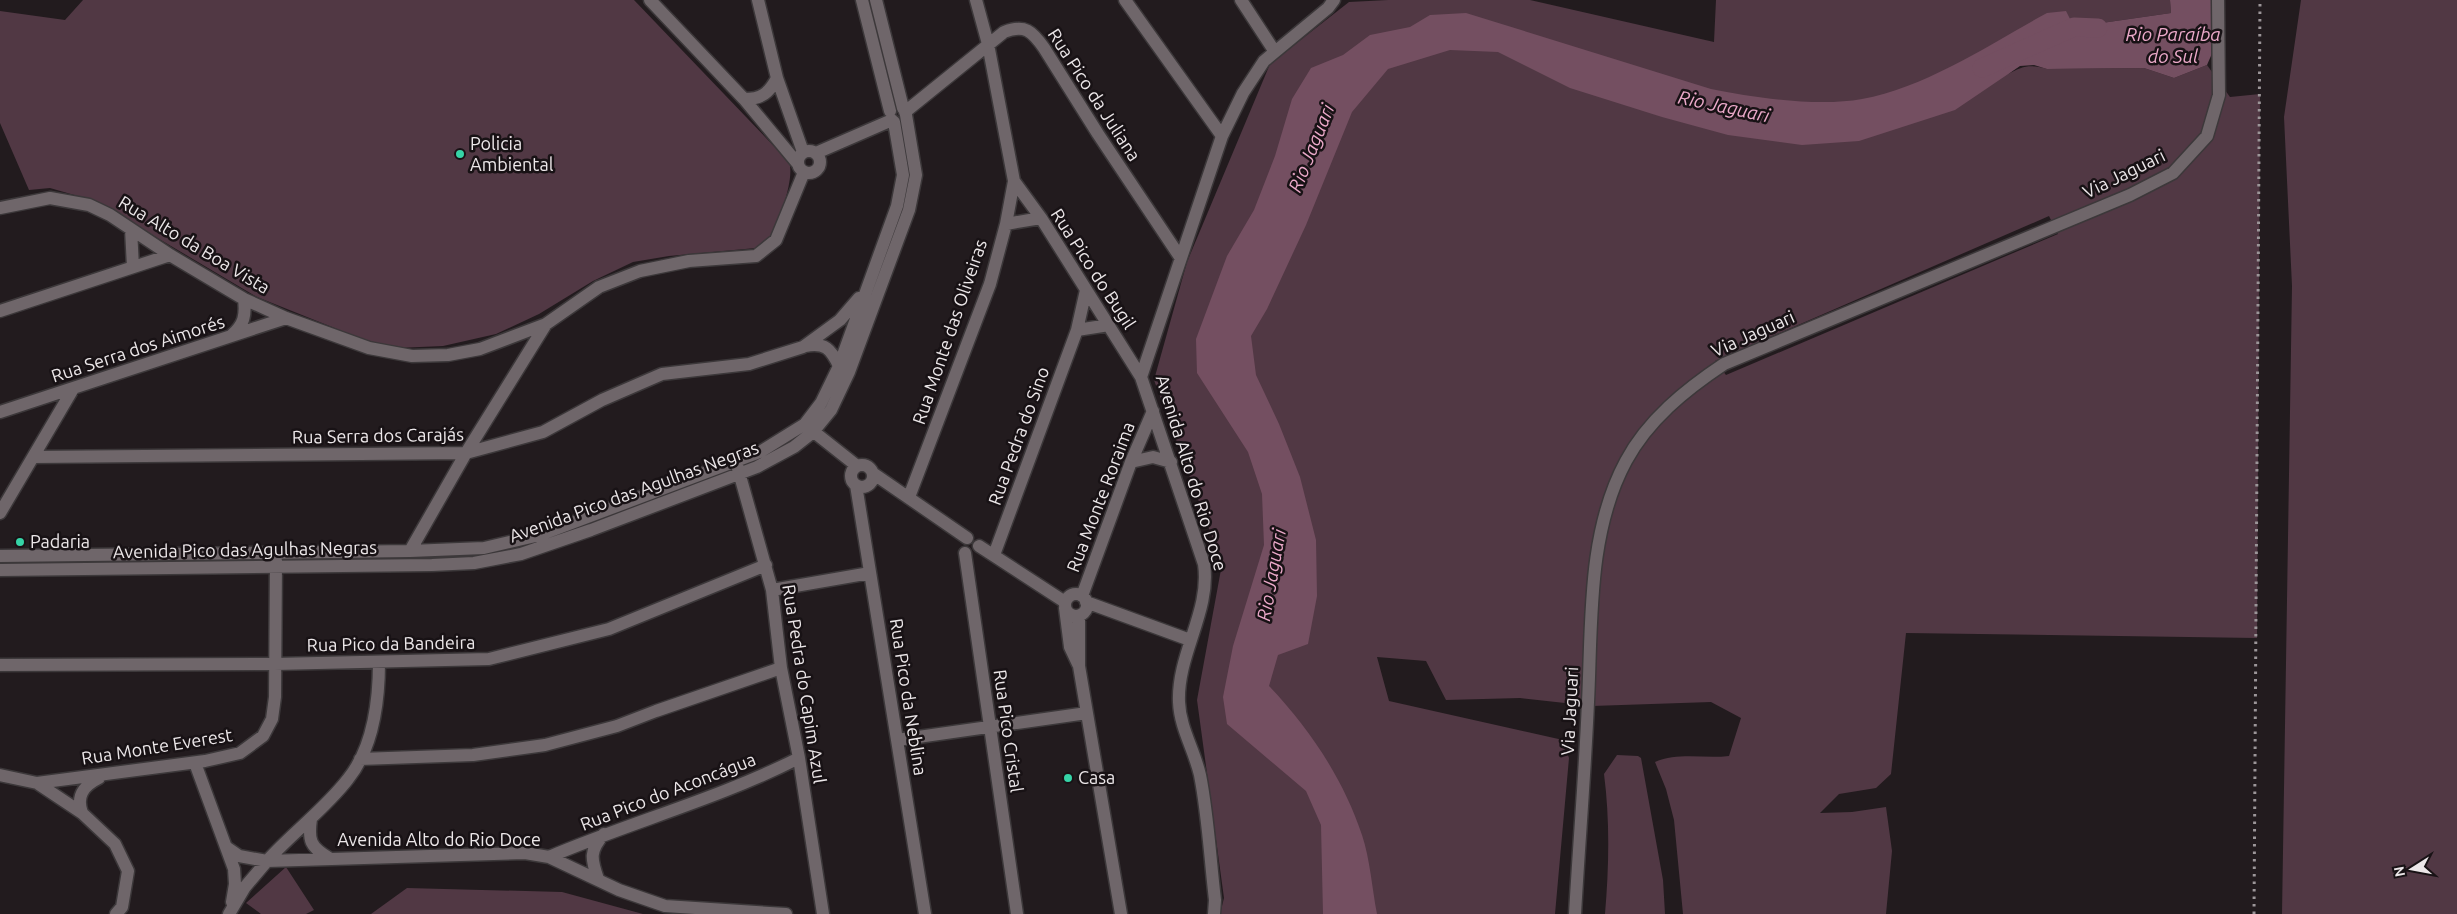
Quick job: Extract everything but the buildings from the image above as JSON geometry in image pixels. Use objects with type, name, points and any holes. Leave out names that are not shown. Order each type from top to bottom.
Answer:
[{"type":"street","points":[[650,0],[744,98],[773,135],[807,161]]},
{"type":"street","points":[[758,0],[777,78],[807,161]]},
{"type":"street","name":"Avenida Pico das Agulhas Negras","points":[[809,428],[839,366],[897,206],[904,175],[892,117],[862,0]]},
{"type":"street","name":"Avenida Pico das Agulhas Negras","points":[[0,556],[410,551],[484,548],[526,539],[778,456],[831,410],[849,372],[909,210],[916,175],[905,112],[876,0]]},
{"type":"street","name":"Rua Monte das Oliveiras","points":[[909,497],[990,284],[1006,224],[1014,181],[988,44],[976,0]]},
{"type":"street","points":[[1125,0],[1222,136]]},
{"type":"street","points":[[1242,0],[1275,52]]},
{"type":"street","name":"Avenida Alto do Rio Doce","points":[[1214,914],[1215,900],[1200,774],[1181,723],[1179,702],[1179,688],[1190,640],[1205,592],[1204,564],[1141,377],[1222,136],[1254,74],[1275,52],[1328,8],[1334,0]]},
{"type":"street","name":"Via Jaguari","points":[[1575,914],[1592,609],[1601,526],[1625,462],[1646,430],[1696,383],[1724,364],[2130,195],[2174,173],[2207,136],[2219,95],[2218,0]]},
{"type":"street","name":"Rua Pico da Juliana","points":[[892,117],[902,121],[905,112],[1004,32],[1016,27],[1026,30],[1035,35],[1180,257]]},
{"type":"street","points":[[744,98],[757,98],[766,94],[777,78]]},
{"type":"street","points":[[807,161],[892,117]]},
{"type":"street","name":"Rua Alto da Boa Vista","points":[[0,208],[38,199],[62,198],[98,209],[244,299],[286,318],[369,348],[412,356],[448,356],[480,349],[546,324],[599,286],[640,270],[689,261],[756,256],[776,240],[807,161]]},
{"type":"street","name":"Rua Pico do Bugil","points":[[1014,181],[1041,218],[1141,377]]},
{"type":"street","points":[[1006,224],[1041,218]]},
{"type":"street","points":[[131,229],[133,267]]},
{"type":"street","points":[[0,311],[170,255]]},
{"type":"street","name":"Rua Pedra do Sino","points":[[994,555],[1077,330],[1086,290]]},
{"type":"street","name":"Rua Serra dos Carajás","points":[[33,457],[466,453],[543,432],[602,400],[662,374],[749,364],[803,346],[840,320],[864,293]]},
{"type":"street","points":[[228,339],[243,324],[246,312],[244,299]]},
{"type":"street","name":"Rua Serra dos Aimorés","points":[[0,412],[228,339],[286,318]]},
{"type":"street","points":[[410,551],[466,453],[546,324]]},
{"type":"street","points":[[1077,330],[1109,325]]},
{"type":"street","points":[[803,346],[818,344],[827,348],[839,366]]},
{"type":"street","points":[[0,513],[73,389]]},
{"type":"street","name":"Rua Monte Roraima","points":[[1084,599],[1131,462],[1153,411]]},
{"type":"street","points":[[809,428],[833,449],[866,486],[872,482],[874,474]]},
{"type":"street","points":[[1131,462],[1153,457],[1171,462]]},
{"type":"street","points":[[855,475],[868,466],[874,474],[967,538],[975,539],[979,546],[1065,605],[1069,614],[1079,616]]},
{"type":"street","name":"Avenida Pico das Agulhas Negras","points":[[0,570],[432,565],[499,559],[548,546],[738,468]]},
{"type":"street","name":"Rua Pedra do Capim Azul","points":[[738,468],[772,590],[781,668],[799,758],[823,914]]},
{"type":"street","name":"Rua Pico da Neblina","points":[[855,475],[925,914]]},
{"type":"street","points":[[967,538],[961,545],[964,553],[973,555],[978,551],[979,546]]},
{"type":"street","name":"Rua Monte Everest","points":[[37,783],[195,762],[240,753],[262,736],[272,719],[275,697],[276,553]]},
{"type":"street","name":"Rua Pico Cristal","points":[[964,553],[1016,914]]},
{"type":"street","name":"Rua Pico da Bandeira","points":[[0,665],[275,664],[490,660],[608,629],[766,565]]},
{"type":"street","points":[[772,590],[870,573]]},
{"type":"street","points":[[1079,666],[1070,647],[1065,605],[1072,595],[1190,640]]},
{"type":"street","points":[[1084,599],[1086,608],[1079,616],[1079,666],[1121,914]]},
{"type":"street","points":[[228,914],[245,887],[267,861],[350,778],[369,739],[379,685],[379,662]]},
{"type":"street","points":[[360,759],[473,755],[545,745],[617,726],[781,668]]},
{"type":"street","points":[[897,740],[989,725],[1087,713]]},
{"type":"street","name":"Rua Pico do Aconcágua","points":[[548,857],[606,833],[693,804],[799,758]]},
{"type":"street","points":[[195,762],[234,869],[235,884],[228,914]]},
{"type":"street","points":[[0,775],[37,783],[82,813],[115,844],[128,871],[122,907],[116,914]]},
{"type":"street","points":[[82,813],[79,803],[84,788],[105,775]]},
{"type":"street","points":[[311,819],[310,841],[316,850],[329,858]]},
{"type":"street","points":[[598,879],[592,864],[592,853],[596,844],[606,833]]},
{"type":"street","name":"Avenida Alto do Rio Doce","points":[[226,847],[239,856],[267,861],[525,854],[548,857],[619,890],[665,906],[786,914]]},
{"type":"shaded area","points":[[83,0],[634,0],[789,162],[790,178],[786,198],[771,235],[756,248],[669,256],[633,262],[593,281],[539,314],[496,334],[443,346],[397,348],[362,339],[257,297],[95,201],[50,188],[29,190],[0,123],[0,11],[65,20]]},
{"type":"shaded area","points":[[1388,0],[1530,0],[1714,42],[1716,0],[2170,0],[2171,13],[2074,27],[2008,74],[2031,66],[2047,69],[2144,68],[2174,78],[2207,65],[2230,97],[2260,94],[2257,638],[1906,633],[1891,774],[1876,788],[1839,794],[1820,813],[1852,812],[1886,807],[1892,851],[1886,914],[1683,914],[1674,820],[1666,789],[1655,762],[1682,756],[1729,756],[1741,718],[1711,702],[1592,706],[1520,698],[1446,700],[1426,661],[1377,657],[1389,701],[1563,740],[1569,758],[1555,914],[1220,914],[1224,898],[1197,700],[1222,564],[1154,380],[1187,262],[1270,64],[1349,2]],"holes":[[[2049,216],[2058,234],[1726,375],[1715,361]]]},
{"type":"shaded area","points":[[2301,0],[2457,0],[2457,914],[2282,914],[2292,286],[2284,117]]},
{"type":"shaded area","points":[[1617,755],[1638,756],[1641,758],[1663,880],[1665,914],[1605,914],[1608,844],[1604,774]]},
{"type":"shaded area","points":[[286,867],[314,910],[306,914],[261,914],[246,903]]},
{"type":"shaded area","points":[[407,888],[562,892],[643,914],[371,914]]},
{"type":"water","name":"Rio Paraíba do Sul","points":[[2170,0],[2220,0],[2217,42],[2207,65],[2174,78],[2144,68],[2047,69],[2034,65],[2020,66],[1955,110],[1859,141],[1802,145],[1728,135],[1662,117],[1570,88],[1498,52],[1450,50],[1388,69],[1352,112],[1306,225],[1267,309],[1251,336],[1256,375],[1279,424],[1300,477],[1316,540],[1317,596],[1308,644],[1278,655],[1269,686],[1311,737],[1335,774],[1345,794],[1365,844],[1377,914],[1323,914],[1321,825],[1306,791],[1227,724],[1223,697],[1233,646],[1264,545],[1262,494],[1248,452],[1197,373],[1196,339],[1227,256],[1254,210],[1275,156],[1292,99],[1311,68],[1343,55],[1370,35],[1410,27],[1430,15],[1466,13],[1711,89],[1807,102],[1845,101],[1886,93],[1934,75],[1981,51],[2047,13],[2066,11],[2074,27],[2171,13]]},
{"type":"waterway","name":"Rio Jaguari","points":[[1982,68],[2074,27],[2098,28]]},
{"type":"railway","points":[[2254,914],[2260,0]]},
{"type":"place","name":"Policia Ambiental","points":[[460,154]]},
{"type":"place","name":"Padaria","points":[[20,542]]},
{"type":"place","name":"Casa","points":[[1068,778]]}]
